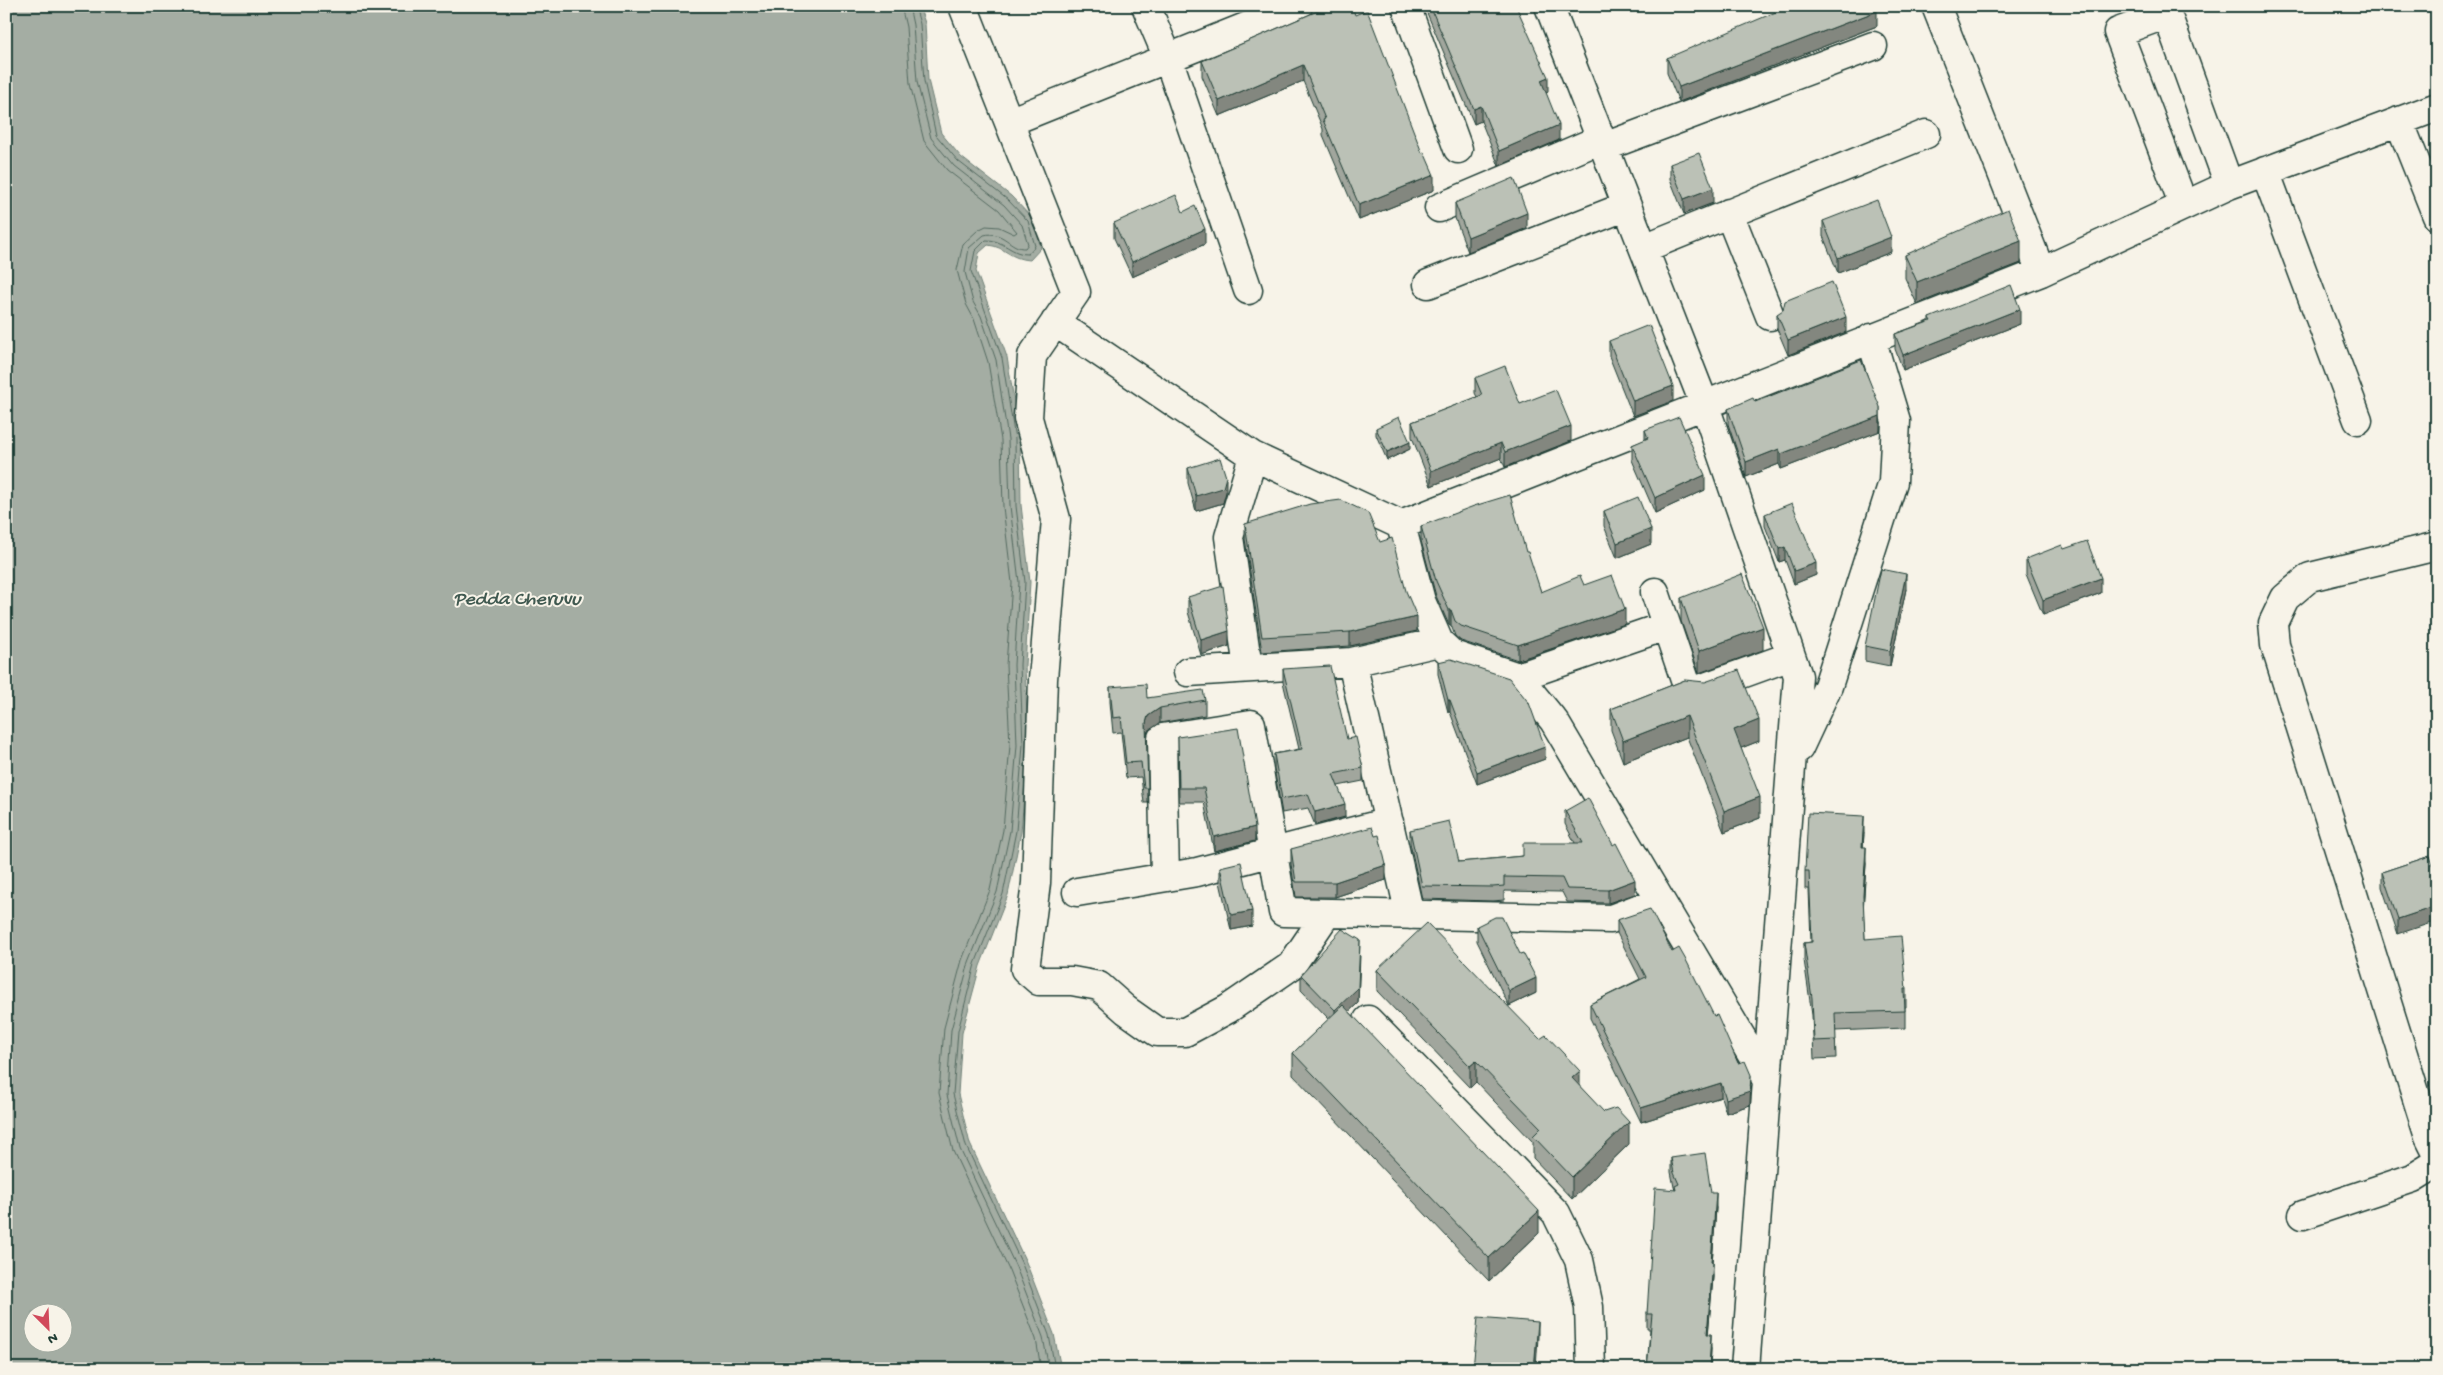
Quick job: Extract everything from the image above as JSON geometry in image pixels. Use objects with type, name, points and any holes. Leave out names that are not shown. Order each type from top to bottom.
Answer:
[{"type":"street","points":[[963,6],[1076,292],[1032,356],[1028,418],[1056,518],[1043,679],[1036,884],[1024,969],[1039,981],[1072,981],[1098,986],[1126,1010],[1157,1032],[1185,1032],[1228,1009],[1291,966],[1328,913]]},
{"type":"street","points":[[1146,6],[1168,58],[1248,290]]},
{"type":"street","points":[[1009,122],[1298,6]]},
{"type":"street","points":[[1406,6],[1458,149]]},
{"type":"street","points":[[1549,6],[1705,406],[1798,676],[1745,1369]]},
{"type":"street","points":[[1936,6],[2041,272]]},
{"type":"street","points":[[2184,206],[2118,32],[2167,14],[2230,185]]},
{"type":"street","points":[[1439,208],[1602,143],[1873,46]]},
{"type":"street","points":[[1055,322],[1253,456],[1401,525],[2041,272],[2230,185],[2437,107]]},
{"type":"street","points":[[2399,121],[2437,216]]},
{"type":"street","points":[[1644,248],[1926,134]]},
{"type":"street","points":[[2265,171],[2358,420]]},
{"type":"street","points":[[1428,284],[1627,206]]},
{"type":"street","points":[[1729,213],[1770,316]]},
{"type":"street","points":[[1792,762],[1828,686],[1893,482],[1896,421],[1871,338]]},
{"type":"street","points":[[1248,668],[1229,537],[1253,456]]},
{"type":"street","points":[[1401,525],[1421,601],[1439,642],[1453,655],[1518,677],[1554,721],[1766,1077]]},
{"type":"street","points":[[2437,546],[2310,577],[2285,598],[2273,623],[2275,645],[2429,1137],[2437,1153]]},
{"type":"street","points":[[1655,592],[1686,683],[1691,688],[1700,689],[1791,656]]},
{"type":"street","points":[[1518,677],[1666,626]]},
{"type":"street","points":[[1188,672],[1352,662],[1439,642]]},
{"type":"street","points":[[1352,662],[1410,915]]},
{"type":"street","points":[[1165,877],[1162,738],[1251,724],[1283,912],[1611,919],[1637,909],[1663,906]]},
{"type":"street","points":[[1077,892],[1197,872],[1389,822]]},
{"type":"street","points":[[1368,1020],[1556,1213],[1579,1260],[1589,1307],[1591,1369]]},
{"type":"street","points":[[2303,1215],[2413,1178],[2437,1163]]},
{"type":"water","name":"Pedda Cheruvu","points":[[6,6],[919,6],[925,23],[928,80],[941,133],[961,157],[1011,196],[1033,219],[1041,248],[1030,260],[1017,258],[999,248],[988,245],[979,253],[976,271],[1007,357],[1020,438],[1021,505],[1030,582],[1025,665],[1028,745],[1021,832],[1008,895],[980,966],[962,1033],[958,1094],[970,1144],[1026,1262],[1054,1334],[1061,1369],[6,1369]]},
{"type":"building","points":[[1329,6],[1352,6],[1355,15],[1367,10],[1422,153],[1424,152],[1434,175],[1359,205],[1323,120],[1325,119],[1303,65],[1219,101],[1202,61]]},
{"type":"building","points":[[1430,6],[1516,6],[1548,77],[1541,80],[1559,125],[1499,151],[1481,106],[1474,109]]},
{"type":"building","points":[[1790,6],[1875,6],[1877,11],[1679,87],[1667,58]]},
{"type":"building","points":[[1699,153],[1713,188],[1684,199],[1670,164]]},
{"type":"building","points":[[1514,178],[1527,213],[1468,237],[1455,203]]},
{"type":"building","points":[[1176,195],[1183,212],[1195,206],[1205,229],[1132,262],[1114,223]]},
{"type":"building","points":[[1877,200],[1891,237],[1838,258],[1823,221]]},
{"type":"building","points":[[2008,209],[2021,241],[1917,282],[1905,255]]},
{"type":"building","points":[[1832,282],[1846,317],[1788,340],[1777,314],[1783,310],[1785,301]]},
{"type":"building","points":[[2011,285],[2020,309],[1903,355],[1895,334],[1931,321],[1929,318]]},
{"type":"building","points":[[1649,325],[1673,386],[1633,401],[1609,341]]},
{"type":"building","points":[[1861,360],[1880,407],[1880,416],[1781,454],[1779,449],[1746,462],[1728,409],[1753,398],[1755,402]]},
{"type":"building","points":[[1505,366],[1520,404],[1556,390],[1571,426],[1505,452],[1501,443],[1431,471],[1412,422],[1482,395],[1475,378]]},
{"type":"building","points":[[1399,417],[1410,442],[1387,452],[1376,428]]},
{"type":"building","points":[[1679,417],[1705,475],[1655,498],[1632,445],[1648,438],[1645,430]]},
{"type":"building","points":[[1220,458],[1226,477],[1223,488],[1196,496],[1188,468]]},
{"type":"building","points":[[1510,495],[1526,552],[1528,552],[1541,592],[1580,576],[1584,585],[1612,575],[1625,609],[1518,645],[1461,626],[1455,621],[1436,581],[1421,526]]},
{"type":"building","points":[[1638,497],[1651,529],[1617,543],[1604,511]]},
{"type":"building","points":[[1341,500],[1368,513],[1380,542],[1392,538],[1406,591],[1417,617],[1350,632],[1262,637],[1245,524],[1310,504]]},
{"type":"building","points":[[1792,503],[1816,563],[1794,571],[1785,547],[1779,549],[1765,514]]},
{"type":"building","points":[[2087,541],[2101,578],[2043,600],[2026,559],[2062,545],[2064,549]]},
{"type":"building","points":[[1881,569],[1906,574],[1890,651],[1865,646]]},
{"type":"building","points":[[1742,574],[1763,627],[1699,651],[1681,598]]},
{"type":"building","points":[[1223,586],[1229,631],[1201,640],[1188,597]]},
{"type":"building","points":[[1451,659],[1509,678],[1529,703],[1545,747],[1477,772],[1450,700],[1448,700],[1438,662]]},
{"type":"building","points":[[1330,666],[1347,739],[1356,737],[1363,768],[1333,774],[1345,804],[1315,812],[1308,794],[1282,799],[1274,754],[1302,749],[1283,669]]},
{"type":"building","points":[[1739,670],[1759,720],[1734,730],[1760,797],[1724,811],[1687,716],[1623,741],[1611,709],[1685,680],[1705,682]]},
{"type":"building","points":[[1146,684],[1147,698],[1203,690],[1205,700],[1160,708],[1148,716],[1146,723],[1148,788],[1144,788],[1141,762],[1126,763],[1121,717],[1113,718],[1110,687]]},
{"type":"building","points":[[1238,728],[1255,827],[1214,837],[1204,788],[1179,788],[1178,737]]},
{"type":"building","points":[[1588,798],[1613,845],[1616,843],[1635,880],[1608,890],[1567,889],[1562,878],[1504,877],[1504,886],[1493,887],[1422,886],[1410,830],[1449,821],[1459,862],[1523,856],[1523,843],[1583,843],[1565,811]]},
{"type":"building","points":[[1808,813],[1864,816],[1862,847],[1866,847],[1863,896],[1865,939],[1901,936],[1906,989],[1904,989],[1905,1011],[1835,1013],[1836,1040],[1814,1041],[1812,998],[1804,943],[1812,942],[1809,871],[1805,871]]},
{"type":"building","points":[[1372,827],[1375,836],[1379,835],[1386,865],[1335,882],[1296,882],[1291,849]]},
{"type":"building","points":[[2430,856],[2437,877],[2437,906],[2398,919],[2382,872]]},
{"type":"building","points":[[1241,862],[1252,911],[1231,915],[1220,867]]},
{"type":"building","points":[[1650,909],[1672,952],[1679,948],[1687,962],[1714,1016],[1717,1015],[1738,1063],[1745,1061],[1751,1075],[1750,1091],[1726,1099],[1721,1083],[1641,1108],[1590,1004],[1646,977],[1617,920]]},
{"type":"building","points":[[1495,917],[1502,917],[1520,954],[1523,953],[1536,978],[1509,991],[1477,926]]},
{"type":"building","points":[[1427,923],[1540,1039],[1546,1035],[1580,1071],[1572,1078],[1604,1112],[1616,1108],[1629,1122],[1572,1177],[1533,1136],[1541,1128],[1476,1061],[1470,1066],[1377,970]]},
{"type":"building","points":[[1342,929],[1360,940],[1358,988],[1335,1010],[1301,975]]},
{"type":"building","points":[[1343,1005],[1539,1211],[1489,1258],[1293,1053]]},
{"type":"building","points":[[1705,1153],[1711,1193],[1716,1193],[1707,1334],[1711,1334],[1709,1369],[1647,1369],[1652,1314],[1647,1314],[1655,1188],[1676,1190],[1675,1186],[1679,1184],[1674,1173],[1671,1158]]},
{"type":"building","points":[[1478,1317],[1538,1322],[1534,1369],[1473,1369]]}]
